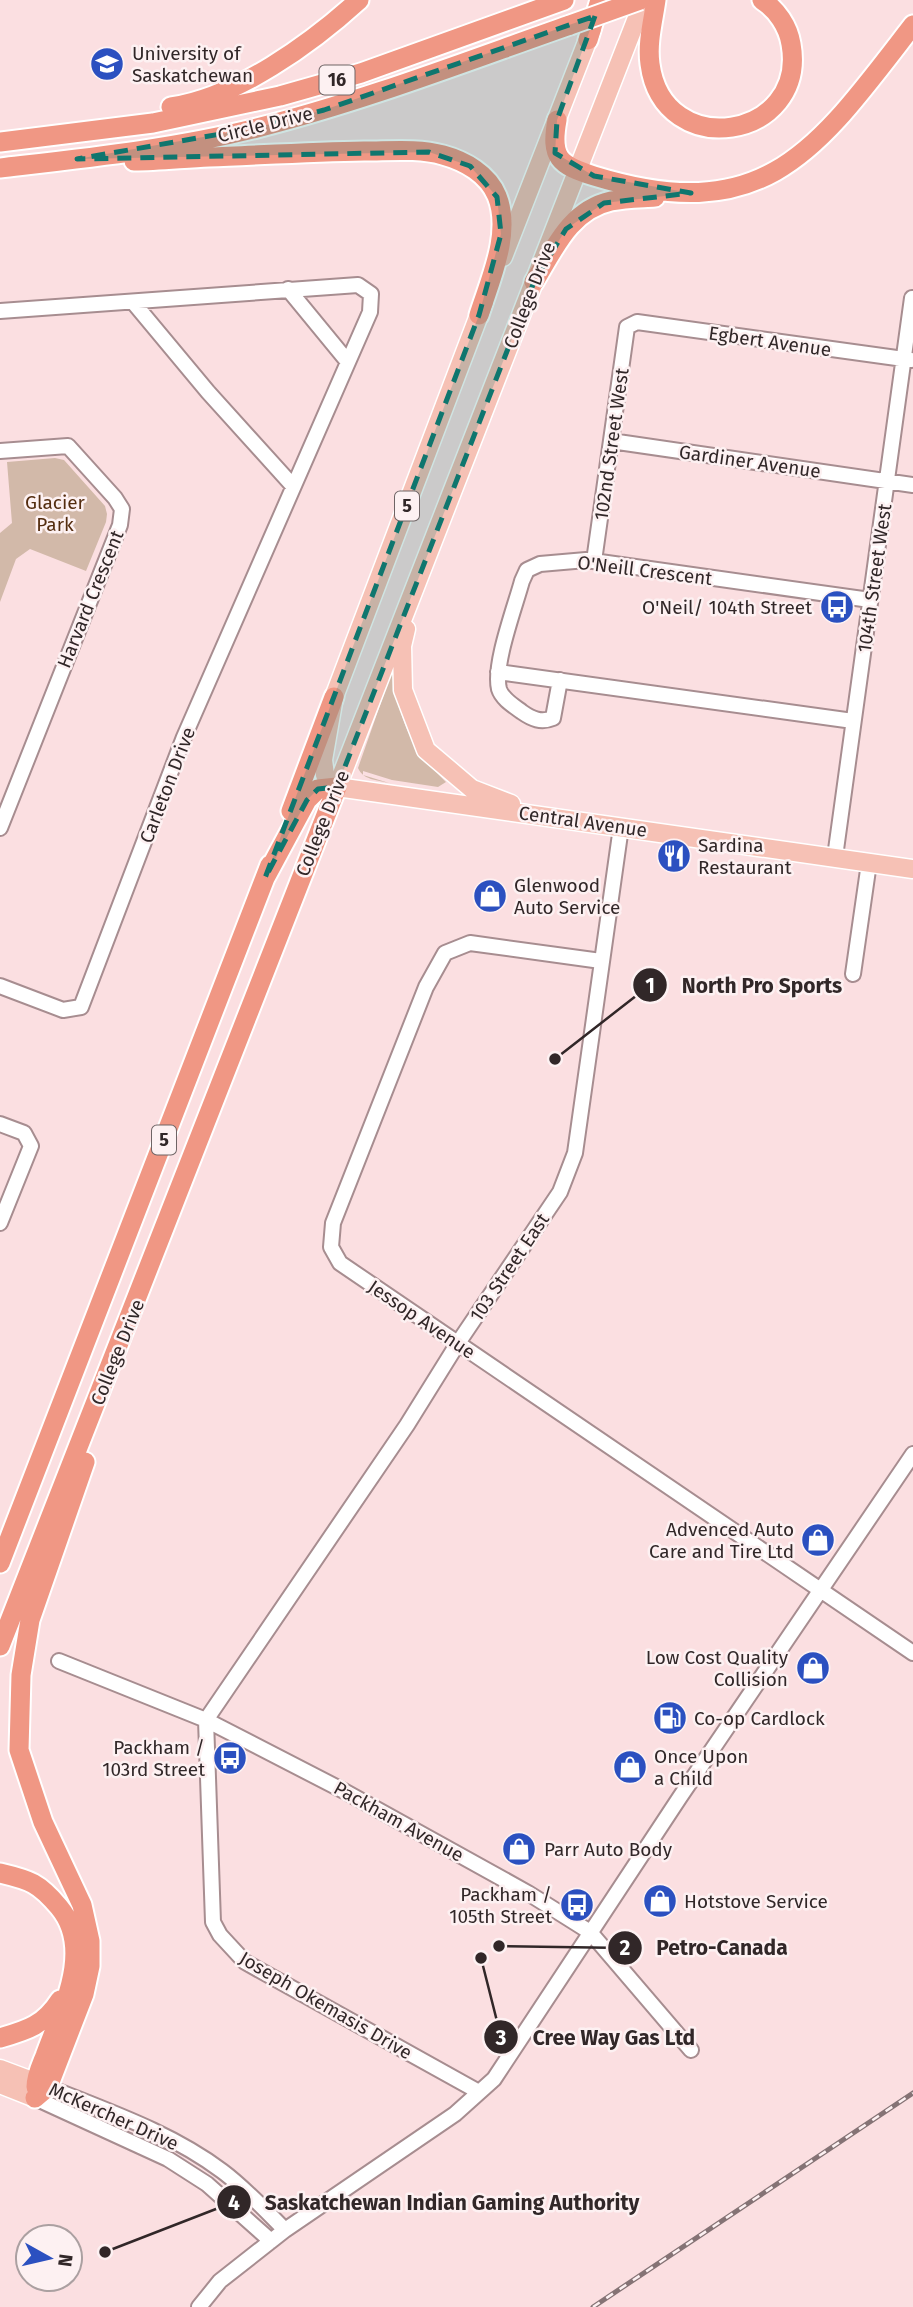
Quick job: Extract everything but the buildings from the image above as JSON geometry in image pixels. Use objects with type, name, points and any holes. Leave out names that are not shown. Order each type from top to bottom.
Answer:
[{"type":"highway","points":[[102,128],[139,114],[202,99],[250,78],[307,44],[359,0]]},
{"type":"highway","name":"Circle Drive","points":[[0,142],[184,118],[325,84],[564,0]]},
{"type":"highway","points":[[588,40],[602,0]]},
{"type":"highway","name":"Circle Drive","points":[[0,168],[180,143],[266,125],[389,89],[642,0]]},
{"type":"highway","points":[[656,0],[649,43],[650,65],[655,82],[663,99],[673,110],[699,126],[716,129],[734,128],[752,122],[764,115],[784,92],[793,55],[790,39],[777,12],[762,0]]},
{"type":"highway","points":[[534,282],[566,229],[593,207],[615,200],[709,192],[745,185],[795,160],[825,134],[852,104],[913,26]]},
{"type":"highway","points":[[556,120],[553,139],[555,153],[565,164],[629,185],[691,193]]},
{"type":"highway","points":[[77,159],[138,161],[322,152],[406,151],[429,152],[458,160],[481,174],[490,184],[498,197],[501,213],[497,257],[480,315]]},
{"type":"highway","name":"College Drive","points":[[0,1563],[334,697]]},
{"type":"highway","points":[[265,878],[307,800],[318,789],[337,787]]},
{"type":"highway","name":"College Drive","points":[[0,1646],[337,787]]},
{"type":"highway","points":[[40,2089],[84,1994],[90,1966],[90,1941],[82,1905],[43,1822],[19,1751],[21,1675],[30,1620],[118,1368],[123,1338]]},
{"type":"highway","points":[[0,1531],[62,1402]]},
{"type":"highway","points":[[0,1873],[30,1880],[44,1889],[66,1915],[76,1947],[70,1985],[40,2089]]},
{"type":"highway","points":[[0,2038],[37,2025],[50,2014],[70,1985]]},
{"type":"main road","name":"College Drive","points":[[337,787],[642,0]]},
{"type":"main road","name":"College Drive","points":[[334,697],[588,40]]},
{"type":"main road","points":[[419,578],[402,646],[403,690],[426,750],[472,789],[541,815]]},
{"type":"main road","points":[[334,697],[323,760],[325,775],[337,787]]},
{"type":"main road","name":"Central Avenue","points":[[337,787],[913,869]]},
{"type":"main road","name":"McKercher Drive","points":[[0,2068],[40,2089]]},
{"type":"main road","name":"McKercher Drive","points":[[0,2084],[40,2089]]},
{"type":"street","name":"Carleton Drive","points":[[0,311],[358,285],[371,294],[370,312],[184,737],[81,1007],[63,1010],[0,986]]},
{"type":"street","points":[[288,289],[348,362]]},
{"type":"street","name":"104th Street West","points":[[835,857],[870,600],[909,360],[912,298]]},
{"type":"street","points":[[133,302],[208,392],[293,486]]},
{"type":"street","name":"Egbert Avenue","points":[[627,327],[638,322],[909,360]]},
{"type":"street","name":"102nd Street West","points":[[594,561],[627,327]]},
{"type":"street","name":"Gardiner Avenue","points":[[611,441],[913,485]]},
{"type":"street","name":"Harvard Crescent","points":[[0,451],[68,446],[102,482],[122,509],[120,524],[0,828]]},
{"type":"street","name":"O'Neill Crescent","points":[[498,672],[522,581],[527,570],[540,564],[594,561],[870,600]]},
{"type":"street","points":[[560,680],[553,718],[540,721],[507,700],[500,691],[498,672],[560,680],[853,721]]},
{"type":"street","name":"103 Street East","points":[[206,1720],[407,1425],[458,1343],[560,1192],[575,1153],[621,827]]},
{"type":"street","points":[[853,974],[869,863]]},
{"type":"street","name":"Jessop Avenue","points":[[601,961],[470,943],[445,953],[426,987],[333,1223],[331,1247],[340,1263],[913,1653]]},
{"type":"street","points":[[0,1124],[24,1133],[31,1146],[0,1223]]},
{"type":"street","points":[[199,2307],[220,2281],[285,2230],[455,2115],[494,2078],[913,1454]]},
{"type":"street","name":"Packham Avenue","points":[[59,1661],[206,1720],[344,1791],[528,1893],[590,1933],[691,2050]]},
{"type":"street","name":"Joseph Okemasis Drive","points":[[206,1720],[213,1922],[220,1935],[244,1962],[479,2092]]},
{"type":"street","name":"McKercher Drive","points":[[40,2089],[148,2127],[190,2150],[222,2171],[253,2197],[285,2230]]},
{"type":"street","name":"McKercher Drive","points":[[40,2089],[168,2159],[206,2184],[271,2241]]},
{"type":"highlighted area","points":[[595,16],[557,120],[555,153],[594,176],[691,193],[604,203],[566,229],[534,282],[337,787],[318,789],[307,800],[265,878],[479,315],[501,234],[497,197],[470,166],[429,152],[77,159],[255,128],[324,110]]},
{"type":"green space","name":"Glacier Park","points":[[55,458],[64,460],[105,506],[106,522],[86,571],[30,549],[16,559],[0,602],[0,533],[12,523],[7,462]]},
{"type":"green space","points":[[393,673],[399,706],[411,738],[429,765],[446,782],[438,787],[392,780],[363,771],[363,775],[358,768]]},
{"type":"railway","points":[[593,2307],[913,2093]]},
{"type":"place","name":"University of Saskatchewan","points":[[107,64]]},
{"type":"place","name":"O'Neil/ 104th Street","points":[[837,607]]},
{"type":"place","name":"Sardina Restaurant","points":[[674,856]]},
{"type":"place","name":"Glenwood Auto Service","points":[[490,896]]},
{"type":"place","name":"North Pro Sports","points":[[555,1059]]},
{"type":"place","name":"Advenced Auto Care and Tire Ltd","points":[[818,1540]]},
{"type":"place","name":"Low Cost Quality Collision","points":[[813,1668]]},
{"type":"place","name":"Co-op Cardlock","points":[[670,1718]]},
{"type":"place","name":"Packham / 103rd Street","points":[[230,1758]]},
{"type":"place","name":"Once Upon a Child","points":[[630,1767]]},
{"type":"place","name":"Parr Auto Body","points":[[519,1849]]},
{"type":"place","name":"Hotstove Service","points":[[660,1901]]},
{"type":"place","name":"Packham / 105th Street","points":[[577,1905]]},
{"type":"place","name":"Petro-Canada","points":[[499,1946]]},
{"type":"place","name":"Cree Way Gas Ltd","points":[[481,1958]]},
{"type":"place","name":"Saskatchewan Indian Gaming Authority","points":[[105,2252]]}]
